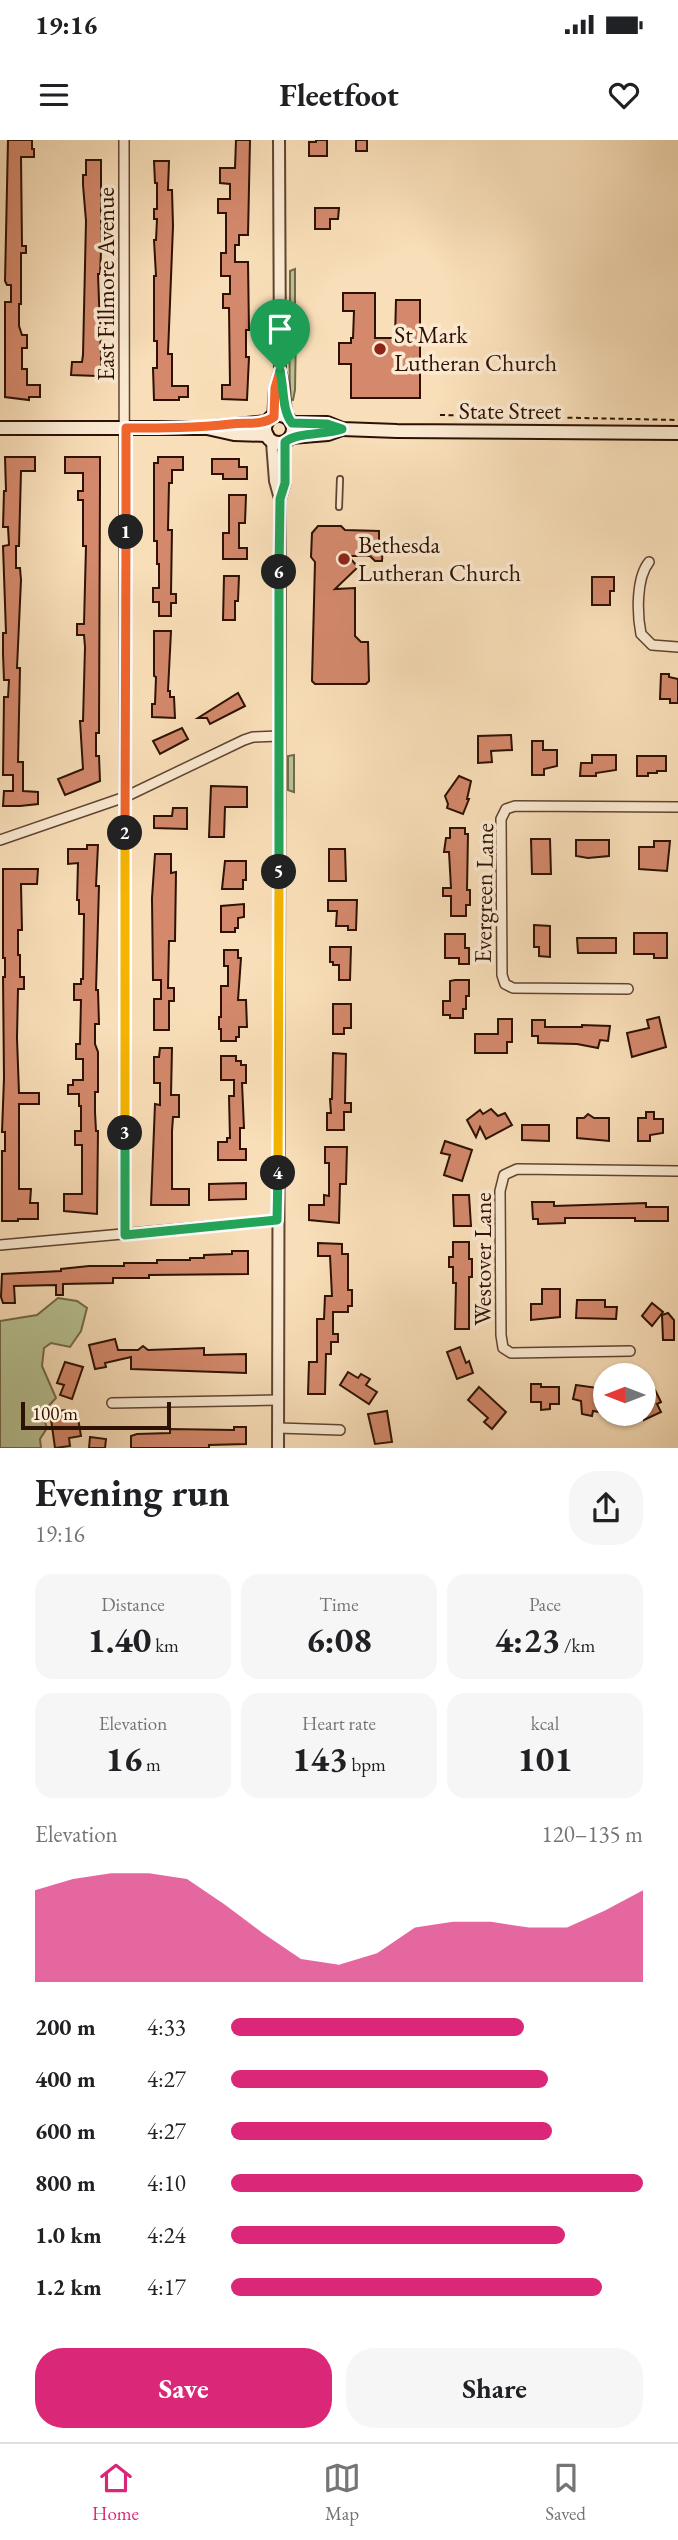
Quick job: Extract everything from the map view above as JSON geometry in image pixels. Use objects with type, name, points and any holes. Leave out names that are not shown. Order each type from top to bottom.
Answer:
[{"type":"main road","name":"State Street","points":[[0,428],[207,428],[233,423],[279,429],[327,424],[342,429],[678,433]]},
{"type":"street","name":"East Fillmore Avenue","points":[[124,140],[125,1235]]},
{"type":"street","points":[[278,1448],[280,499],[275,481],[285,388],[280,371],[279,140]]},
{"type":"street","points":[[649,562],[643,569],[641,579],[642,634],[652,645],[678,647]]},
{"type":"street","points":[[0,840],[125,797],[244,740],[279,736]]},
{"type":"street","name":"Evergreen Lane","points":[[628,989],[513,988],[505,984],[502,975],[501,818],[506,809],[515,806],[678,807]]},
{"type":"street","name":"Westover Lane","points":[[630,1351],[511,1353],[503,1348],[500,1191],[505,1175],[517,1169],[678,1171]]},
{"type":"street","points":[[0,1245],[277,1220]]},
{"type":"street","points":[[112,1403],[278,1400]]},
{"type":"street","points":[[278,1428],[340,1430]]},
{"type":"lane","points":[[339,507],[340,479]]},
{"type":"path","points":[[440,415],[678,420]]},
{"type":"green space","points":[[295,269],[295,320],[290,319],[290,271]]},
{"type":"green space","points":[[296,329],[293,400],[290,399],[289,330]]},
{"type":"green space","points":[[294,755],[294,792],[288,790],[288,756]]},
{"type":"green space","points":[[58,1298],[77,1301],[87,1308],[81,1331],[70,1347],[51,1343],[44,1348],[42,1366],[56,1398],[42,1413],[47,1428],[40,1439],[41,1448],[0,1448],[0,1321],[37,1315]]},
{"type":"building","points":[[8,140],[32,140],[34,149],[34,157],[21,157],[22,246],[26,246],[26,253],[21,253],[19,326],[22,335],[27,335],[27,348],[22,348],[22,369],[27,369],[27,385],[40,385],[40,397],[29,397],[29,400],[5,397],[5,302],[11,302],[11,285],[7,285],[5,281]]},
{"type":"building","points":[[236,140],[250,140],[248,235],[239,235],[239,245],[235,245],[235,262],[248,262],[247,400],[222,399],[222,385],[230,385],[229,308],[223,308],[223,294],[230,294],[230,276],[221,276],[221,253],[226,253],[226,213],[218,213],[218,199],[230,199],[230,184],[220,183],[220,168],[235,168]]},
{"type":"building","points":[[327,140],[327,156],[309,156],[309,142]]},
{"type":"building","points":[[356,140],[367,140],[367,151],[356,151]]},
{"type":"building","points":[[86,160],[101,160],[101,252],[98,274],[101,368],[98,368],[97,376],[71,375],[72,362],[82,362],[83,355],[86,221],[83,175],[86,175]]},
{"type":"building","points":[[154,161],[169,161],[168,190],[172,190],[173,226],[168,354],[172,354],[172,386],[188,386],[188,397],[179,397],[179,400],[154,400],[153,368],[157,368],[157,341],[154,341],[154,240],[157,219],[154,219],[154,209],[157,209],[157,183]]},
{"type":"building","points":[[315,208],[339,208],[338,219],[330,219],[330,229],[315,229]]},
{"type":"building","name":"St Mark Lutheran Church","points":[[343,293],[375,293],[375,338],[395,338],[396,300],[420,300],[420,398],[351,398],[351,364],[339,364],[339,343],[351,343],[354,311],[343,311]]},
{"type":"building","points":[[5,457],[35,457],[35,471],[21,471],[16,568],[20,568],[21,580],[17,668],[20,668],[18,762],[23,762],[23,791],[38,792],[38,804],[20,806],[3,806],[4,791],[13,791],[13,775],[3,775],[4,697],[8,697],[9,680],[4,680],[3,654],[3,633],[6,633],[3,546],[9,545],[8,527],[3,527]]},
{"type":"building","points":[[65,457],[100,457],[99,733],[96,733],[96,756],[99,756],[100,781],[65,795],[58,779],[83,769],[80,721],[83,721],[85,647],[84,635],[77,635],[77,624],[84,624],[86,546],[83,546],[83,500],[78,500],[78,491],[83,491],[83,473],[65,473]]},
{"type":"building","points":[[158,457],[183,457],[183,470],[172,470],[172,483],[169,483],[168,530],[172,530],[171,594],[176,594],[176,603],[171,603],[171,616],[159,616],[159,602],[153,602],[153,588],[159,588],[157,541],[154,541],[154,463],[158,463]]},
{"type":"building","points":[[212,459],[239,459],[239,467],[247,467],[247,479],[223,479],[223,474],[212,474]]},
{"type":"building","points":[[229,495],[246,495],[245,523],[239,523],[239,548],[247,548],[247,559],[223,559],[223,533],[229,533]]},
{"type":"building","name":"Bethesda Lutheran Church","points":[[318,526],[379,531],[379,545],[383,545],[382,561],[375,561],[370,556],[348,556],[358,567],[335,589],[355,588],[355,636],[361,642],[368,642],[369,681],[366,684],[315,684],[312,681],[315,562],[311,557],[312,533]]},
{"type":"building","points":[[224,576],[239,576],[235,620],[223,620]]},
{"type":"building","points":[[592,577],[614,577],[610,605],[592,605]]},
{"type":"building","points":[[154,631],[171,631],[168,691],[170,697],[174,697],[175,718],[152,717],[156,677]]},
{"type":"building","points":[[661,674],[669,674],[669,677],[678,679],[678,703],[670,703],[670,699],[660,699]]},
{"type":"building","points":[[238,693],[245,706],[210,724],[207,718],[198,718]]},
{"type":"building","points":[[182,728],[188,739],[160,754],[153,741]]},
{"type":"building","points":[[511,735],[512,750],[491,751],[492,762],[478,763],[478,736]]},
{"type":"building","points":[[532,741],[543,741],[543,750],[557,750],[557,766],[544,769],[544,775],[532,775]]},
{"type":"building","points":[[592,755],[616,755],[616,770],[596,773],[596,776],[580,776],[581,763],[592,763]]},
{"type":"building","points":[[637,756],[666,756],[666,771],[637,776]]},
{"type":"building","points":[[459,776],[471,781],[469,799],[463,814],[447,808],[445,796]]},
{"type":"building","points":[[211,786],[247,787],[247,807],[225,807],[224,837],[209,837]]},
{"type":"building","points":[[173,808],[187,808],[187,829],[154,828],[154,816],[172,816]]},
{"type":"building","points":[[450,828],[465,828],[465,834],[468,834],[467,890],[470,890],[470,905],[466,905],[466,916],[451,916],[451,896],[443,896],[443,888],[451,888],[449,852],[444,852],[446,838],[450,838]]},
{"type":"building","points":[[531,839],[550,839],[551,874],[532,874]]},
{"type":"building","points":[[576,840],[609,840],[609,856],[576,856]]},
{"type":"building","points":[[654,841],[670,841],[667,871],[639,869],[639,847],[654,847]]},
{"type":"building","points":[[87,845],[98,845],[96,990],[99,1024],[95,1024],[95,1044],[98,1052],[98,1092],[95,1092],[98,1131],[97,1214],[64,1211],[64,1194],[82,1194],[82,1145],[75,1145],[75,1131],[81,1131],[81,1106],[79,1094],[68,1094],[68,1085],[73,1085],[73,1080],[83,1080],[83,1059],[76,1059],[76,1044],[80,1044],[81,1000],[74,1000],[74,984],[81,984],[83,979],[84,914],[79,914],[77,900],[78,863],[68,864],[68,849],[87,849]]},
{"type":"building","points":[[329,849],[345,849],[346,881],[329,881]]},
{"type":"building","points":[[155,854],[171,854],[171,873],[176,872],[175,941],[169,941],[168,988],[174,988],[174,1001],[169,1001],[169,1030],[154,1030],[154,999],[161,999],[161,980],[153,980],[152,898]]},
{"type":"building","points":[[225,861],[246,861],[243,889],[222,889]]},
{"type":"building","points":[[3,869],[38,869],[37,884],[21,884],[22,930],[18,930],[18,955],[24,989],[18,989],[17,1038],[19,1093],[39,1093],[39,1104],[19,1104],[19,1189],[31,1189],[30,1203],[38,1203],[38,1219],[18,1221],[2,1221],[2,1151],[5,1151],[5,1132],[2,1132],[5,977]]},
{"type":"building","points":[[328,900],[357,900],[356,930],[348,930],[348,926],[336,926],[337,911],[328,911]]},
{"type":"building","points":[[244,904],[244,917],[238,918],[235,932],[221,932],[221,906]]},
{"type":"building","points":[[534,925],[550,926],[550,957],[539,956],[539,947],[534,947]]},
{"type":"building","points":[[634,933],[667,933],[667,958],[654,958],[654,954],[634,954]]},
{"type":"building","points":[[445,934],[465,934],[465,948],[469,948],[469,964],[459,964],[459,958],[445,958]]},
{"type":"building","points":[[577,938],[616,938],[616,953],[578,953]]},
{"type":"building","points":[[330,947],[351,947],[350,980],[339,980],[339,965],[330,962]]},
{"type":"building","points":[[224,950],[238,950],[238,958],[241,958],[238,1000],[246,1000],[247,1027],[239,1027],[236,1041],[221,1041],[219,1029],[221,986],[228,986],[228,966],[224,966]]},
{"type":"building","points":[[469,980],[469,996],[466,996],[463,1018],[443,1015],[443,1001],[450,1001],[450,981]]},
{"type":"building","points":[[333,1004],[351,1004],[351,1028],[344,1028],[344,1034],[333,1034]]},
{"type":"building","points":[[659,1017],[666,1047],[632,1057],[627,1033],[649,1028],[647,1020]]},
{"type":"building","points":[[498,1019],[512,1019],[512,1042],[507,1042],[507,1053],[475,1053],[475,1034],[498,1034]]},
{"type":"building","points":[[532,1020],[545,1020],[545,1027],[610,1026],[608,1041],[600,1040],[598,1048],[577,1044],[538,1043],[538,1036],[532,1036]]},
{"type":"building","points":[[160,1048],[172,1048],[171,1095],[179,1095],[179,1117],[173,1117],[172,1189],[189,1189],[189,1205],[151,1205],[155,1104],[160,1105],[160,1083],[154,1083],[154,1057],[159,1057]]},
{"type":"building","points":[[333,1053],[346,1054],[345,1103],[351,1103],[351,1112],[344,1112],[344,1130],[327,1130],[327,1113],[331,1113]]},
{"type":"building","points":[[221,1056],[236,1056],[236,1061],[246,1065],[246,1083],[242,1083],[244,1128],[240,1128],[240,1149],[246,1149],[246,1160],[218,1160],[218,1142],[227,1142],[227,1138],[230,1138],[229,1096],[234,1096],[234,1080],[221,1080]]},
{"type":"building","points":[[491,1109],[498,1116],[505,1113],[512,1125],[486,1139],[480,1127],[476,1137],[467,1120],[480,1110],[483,1114]]},
{"type":"building","points":[[646,1112],[654,1112],[654,1119],[663,1119],[663,1133],[650,1135],[650,1141],[638,1141],[638,1118],[646,1118]]},
{"type":"building","points":[[588,1114],[594,1118],[609,1118],[609,1141],[577,1138],[577,1118],[584,1118]]},
{"type":"building","points":[[522,1125],[549,1125],[549,1141],[522,1140]]},
{"type":"building","points":[[445,1141],[472,1150],[462,1181],[444,1175],[450,1155],[441,1153]]},
{"type":"building","points":[[325,1147],[347,1147],[346,1184],[340,1184],[339,1223],[309,1220],[309,1205],[324,1205],[324,1195],[329,1196],[329,1163],[325,1163]]},
{"type":"building","points":[[246,1183],[246,1199],[209,1200],[209,1184]]},
{"type":"building","points":[[453,1195],[469,1195],[471,1226],[454,1226]]},
{"type":"building","points":[[532,1202],[554,1202],[554,1206],[646,1203],[646,1207],[668,1207],[668,1221],[565,1218],[565,1223],[538,1224],[538,1219],[533,1219]]},
{"type":"building","points":[[453,1242],[469,1242],[472,1277],[469,1277],[469,1329],[455,1329],[456,1283],[453,1283],[453,1267],[449,1267],[449,1257],[453,1257]]},
{"type":"building","points":[[318,1243],[342,1244],[342,1254],[348,1254],[348,1290],[352,1290],[352,1306],[348,1306],[348,1312],[333,1312],[333,1334],[338,1334],[338,1342],[331,1342],[331,1354],[326,1354],[325,1394],[308,1394],[309,1362],[317,1362],[317,1319],[324,1319],[325,1296],[332,1296],[330,1256],[318,1256]]},
{"type":"building","points":[[232,1251],[248,1251],[248,1274],[113,1278],[113,1283],[63,1284],[63,1295],[56,1295],[56,1285],[14,1286],[15,1303],[3,1303],[1,1297],[2,1274],[61,1271],[89,1266],[124,1266],[124,1263],[157,1263],[157,1260],[190,1260],[204,1258],[204,1255],[232,1254]]},
{"type":"building","points":[[542,1289],[560,1289],[560,1317],[531,1320],[531,1304],[542,1304]]},
{"type":"building","points":[[577,1300],[605,1300],[605,1307],[617,1307],[616,1319],[576,1318]]},
{"type":"building","points":[[652,1303],[663,1312],[652,1326],[642,1316]]},
{"type":"building","points":[[668,1313],[674,1320],[674,1340],[663,1340],[662,1315]]},
{"type":"building","points":[[115,1339],[118,1350],[138,1350],[143,1346],[148,1350],[204,1348],[204,1355],[246,1354],[246,1373],[131,1369],[131,1357],[105,1363],[106,1367],[95,1369],[89,1345]]},
{"type":"building","points":[[460,1347],[473,1373],[457,1379],[447,1352]]},
{"type":"building","points":[[65,1362],[83,1367],[72,1399],[60,1395],[64,1385],[57,1383]]},
{"type":"building","points":[[348,1372],[358,1378],[361,1374],[370,1379],[366,1385],[377,1392],[369,1404],[340,1385]]},
{"type":"building","points":[[531,1384],[559,1387],[559,1404],[550,1404],[550,1409],[541,1410],[541,1402],[531,1402]]},
{"type":"building","points":[[576,1385],[593,1387],[592,1416],[582,1414],[581,1401],[573,1399]]},
{"type":"building","points":[[479,1387],[506,1412],[492,1429],[484,1422],[488,1418],[468,1400]]},
{"type":"building","points":[[656,1392],[661,1402],[657,1404],[661,1412],[656,1414]]},
{"type":"building","points":[[65,1410],[67,1420],[78,1418],[81,1436],[69,1438],[70,1446],[55,1448],[50,1412]]},
{"type":"building","points":[[387,1411],[392,1442],[375,1444],[368,1414]]},
{"type":"building","points":[[234,1427],[246,1427],[246,1444],[209,1445],[209,1448],[131,1448],[131,1436],[137,1434],[170,1433],[170,1429],[234,1430]]},
{"type":"building","points":[[90,1437],[106,1439],[105,1448],[89,1448]]},
{"type":"place","name":"St Mark Lutheran Church","points":[[380,349]]},
{"type":"place","name":"Bethesda Lutheran Church","points":[[344,559]]},
{"type":"route","points":[[280,371],[285,388],[286,417],[292,423],[327,424],[342,429],[328,434],[291,437],[285,442],[284,450],[285,483],[280,499],[277,1220],[125,1235],[126,428],[207,428],[233,423],[267,422],[274,417],[275,388],[280,371]]}]
